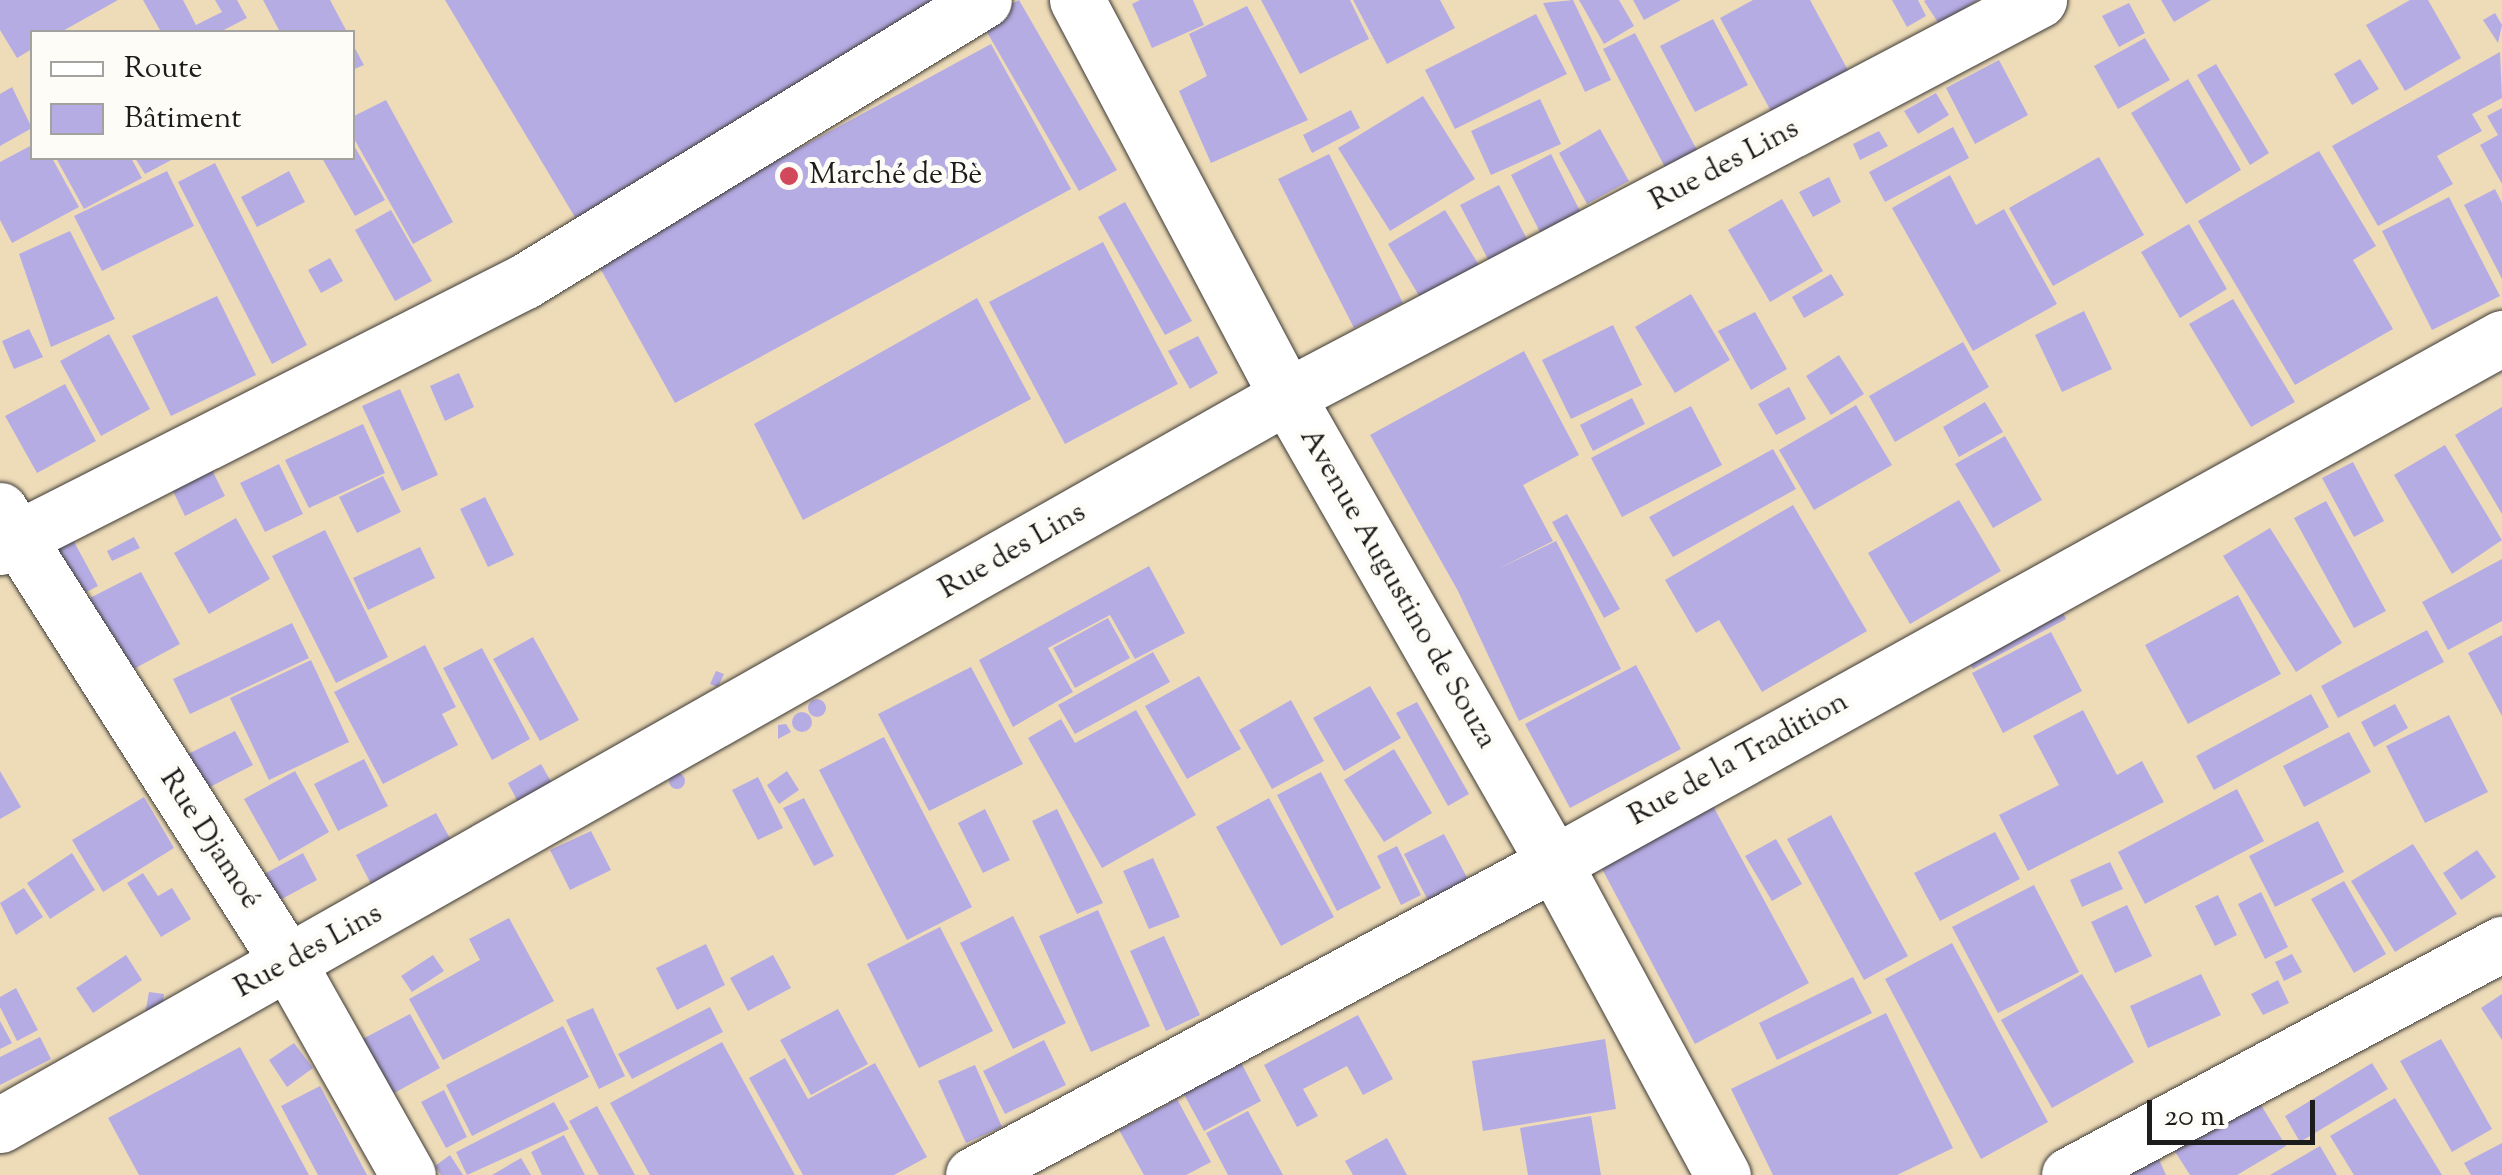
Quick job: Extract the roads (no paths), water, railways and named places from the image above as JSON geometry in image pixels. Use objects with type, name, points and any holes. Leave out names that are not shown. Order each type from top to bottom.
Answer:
[{"type":"street","points":[[6,532],[525,281],[984,0]]},
{"type":"street","name":"Avenue Augustino de Souza","points":[[1077,0],[1287,396],[1554,863],[1723,1175]]},
{"type":"street","name":"Rue des Lins","points":[[0,1125],[1287,396],[2039,0]]},
{"type":"street","name":"Rue de la Tradition","points":[[973,1175],[1554,863],[2502,338]]},
{"type":"street","name":"Rue Djamoé","points":[[6,532],[289,964],[408,1175]]},
{"type":"street","points":[[2069,1175],[2502,944]]},
{"type":"place","name":"Marché de Bè","points":[[789,176]]}]
